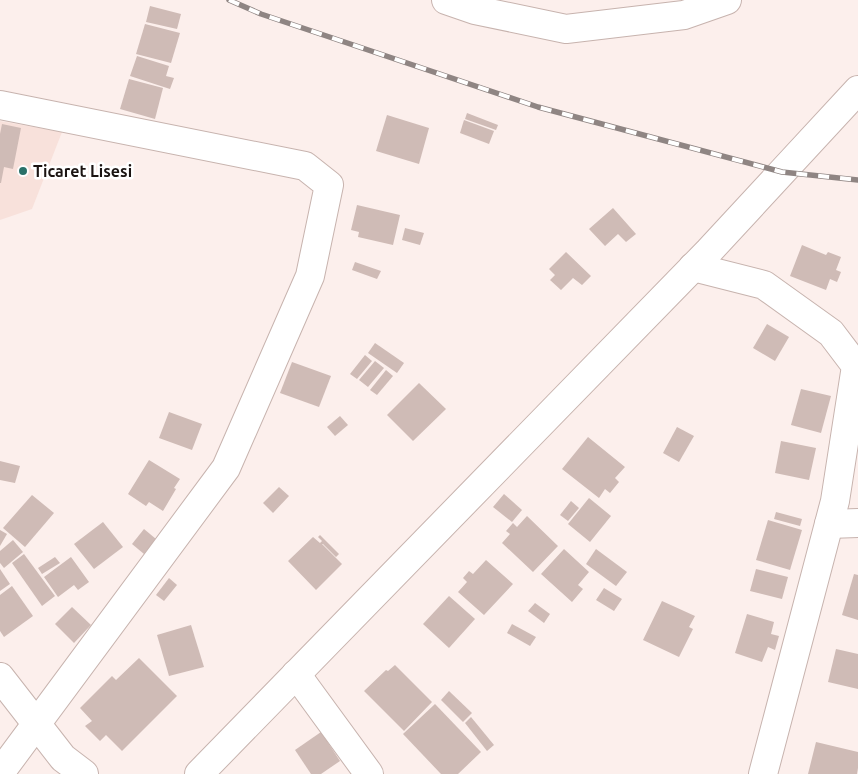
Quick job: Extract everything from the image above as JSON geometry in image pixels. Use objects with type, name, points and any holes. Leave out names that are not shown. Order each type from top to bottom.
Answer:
[{"type":"street","points":[[446,0],[475,10],[566,29],[684,14],[727,0]]},
{"type":"street","points":[[199,774],[694,266],[858,90]]},
{"type":"street","points":[[0,105],[305,166],[329,185],[310,276],[226,468],[0,773]]},
{"type":"street","points":[[694,266],[764,285],[831,333],[856,366],[835,501],[763,774]]},
{"type":"street","points":[[829,524],[858,523]]},
{"type":"street","points":[[296,674],[369,774]]},
{"type":"street","points":[[0,677],[63,758],[84,774]]},
{"type":"shaded area","name":"Ticaret Lisesi","points":[[0,121],[62,132],[32,209],[0,220]]},
{"type":"building","points":[[150,6],[181,14],[177,29],[146,22]]},
{"type":"building","points":[[145,24],[180,33],[171,63],[136,54]]},
{"type":"building","points":[[137,56],[169,66],[166,76],[174,78],[170,89],[130,76]]},
{"type":"building","points":[[129,79],[163,88],[155,119],[120,109]]},
{"type":"building","points":[[467,113],[498,125],[496,130],[465,119]]},
{"type":"building","points":[[387,115],[429,128],[419,164],[376,151]]},
{"type":"building","points":[[464,120],[494,131],[489,144],[460,133]]},
{"type":"building","points":[[2,124],[21,128],[13,169],[4,167],[0,183],[0,134]]},
{"type":"building","points":[[357,205],[400,215],[393,245],[358,237],[359,232],[351,230]]},
{"type":"building","points":[[613,208],[636,234],[626,242],[618,234],[605,246],[589,229]]},
{"type":"building","points":[[405,228],[424,233],[420,245],[402,240]]},
{"type":"building","points":[[802,245],[826,255],[828,252],[841,257],[836,270],[841,272],[837,282],[830,279],[826,290],[790,276]]},
{"type":"building","points":[[566,252],[591,276],[582,285],[573,278],[561,290],[550,280],[555,275],[549,269]]},
{"type":"building","points":[[355,262],[381,271],[377,279],[352,270]]},
{"type":"building","points":[[767,324],[789,337],[775,361],[753,348]]},
{"type":"building","points":[[375,343],[404,363],[397,373],[368,353]]},
{"type":"building","points":[[365,355],[372,361],[357,379],[350,374]]},
{"type":"building","points":[[375,361],[384,368],[368,387],[359,380]]},
{"type":"building","points":[[292,362],[331,376],[319,407],[280,393]]},
{"type":"building","points":[[386,370],[393,376],[377,395],[370,390]]},
{"type":"building","points":[[419,383],[446,409],[413,441],[387,415]]},
{"type":"building","points":[[801,389],[831,396],[821,433],[791,425]]},
{"type":"building","points":[[169,412],[202,424],[192,450],[159,438]]},
{"type":"building","points":[[340,416],[348,425],[335,436],[327,427]]},
{"type":"building","points":[[677,427],[694,436],[679,462],[663,453]]},
{"type":"building","points":[[588,437],[625,467],[615,478],[619,482],[610,493],[605,489],[599,498],[562,469]]},
{"type":"building","points":[[781,441],[816,448],[809,480],[775,473]]},
{"type":"building","points":[[149,460],[180,479],[163,511],[149,502],[146,506],[128,494]]},
{"type":"building","points":[[0,461],[20,466],[15,483],[0,480]]},
{"type":"building","points":[[279,487],[289,496],[273,513],[263,503]]},
{"type":"building","points":[[504,494],[522,510],[512,522],[493,507]]},
{"type":"building","points":[[32,495],[54,513],[25,547],[3,528]]},
{"type":"building","points":[[589,498],[611,516],[590,542],[568,524]]},
{"type":"building","points":[[571,501],[579,508],[568,521],[560,515]]},
{"type":"building","points":[[776,512],[802,519],[800,526],[774,519]]},
{"type":"building","points":[[527,516],[558,546],[533,572],[502,543],[510,534],[506,531],[513,523],[517,527]]},
{"type":"building","points":[[768,520],[802,530],[790,570],[756,560]]},
{"type":"building","points":[[103,522],[123,547],[94,569],[74,544]]},
{"type":"building","points":[[144,529],[156,539],[144,554],[132,544]]},
{"type":"building","points":[[0,530],[7,534],[0,546]]},
{"type":"building","points":[[320,535],[339,554],[336,557],[322,544],[342,564],[316,590],[288,561],[313,537],[320,543],[322,541],[318,537]]},
{"type":"building","points":[[13,540],[23,552],[4,568],[0,563],[0,551]]},
{"type":"building","points":[[564,549],[589,572],[578,585],[583,589],[572,602],[541,574]]},
{"type":"building","points":[[596,549],[627,572],[616,586],[586,564]]},
{"type":"building","points":[[24,554],[55,596],[42,606],[12,563]]},
{"type":"building","points":[[55,557],[60,563],[42,574],[38,568]]},
{"type":"building","points":[[71,557],[89,582],[78,590],[74,585],[58,597],[44,577]]},
{"type":"building","points":[[486,560],[513,584],[484,615],[458,592],[467,582],[463,578],[469,571],[473,574]]},
{"type":"building","points":[[0,569],[10,584],[0,591]]},
{"type":"building","points":[[756,569],[788,577],[782,599],[750,591]]},
{"type":"building","points":[[854,574],[858,575],[858,620],[842,615]]},
{"type":"building","points":[[169,578],[177,585],[164,601],[156,595]]},
{"type":"building","points":[[12,586],[33,616],[4,637],[0,631],[0,595]]},
{"type":"building","points":[[604,588],[622,599],[614,611],[596,600]]},
{"type":"building","points":[[449,596],[475,619],[449,648],[423,624]]},
{"type":"building","points":[[662,601],[695,616],[689,627],[693,629],[679,657],[643,640]]},
{"type":"building","points":[[535,603],[550,614],[544,623],[528,611]]},
{"type":"building","points":[[72,607],[91,625],[74,643],[55,624]]},
{"type":"building","points":[[747,614],[774,622],[771,634],[779,636],[775,650],[768,647],[762,662],[735,653]]},
{"type":"building","points":[[512,624],[536,637],[530,646],[507,633]]},
{"type":"building","points":[[191,625],[204,667],[169,676],[157,635]]},
{"type":"building","points":[[836,649],[858,654],[858,689],[828,682]]},
{"type":"building","points":[[139,658],[177,696],[122,751],[106,735],[100,741],[85,726],[92,721],[80,708],[112,676],[116,680]]},
{"type":"building","points":[[395,665],[432,702],[404,731],[364,691],[386,670],[388,671]]},
{"type":"building","points":[[449,691],[472,713],[463,722],[441,700]]},
{"type":"building","points":[[435,704],[481,752],[458,774],[441,774],[403,734]]},
{"type":"building","points":[[471,717],[494,745],[487,751],[465,723]]},
{"type":"building","points":[[321,732],[340,761],[321,774],[311,774],[295,750]]},
{"type":"building","points":[[816,742],[858,752],[857,774],[808,774]]},
{"type":"railway","points":[[229,0],[261,14],[538,107],[782,172],[858,180]]},
{"type":"place","name":"Ticaret Lisesi","points":[[23,171]]}]
